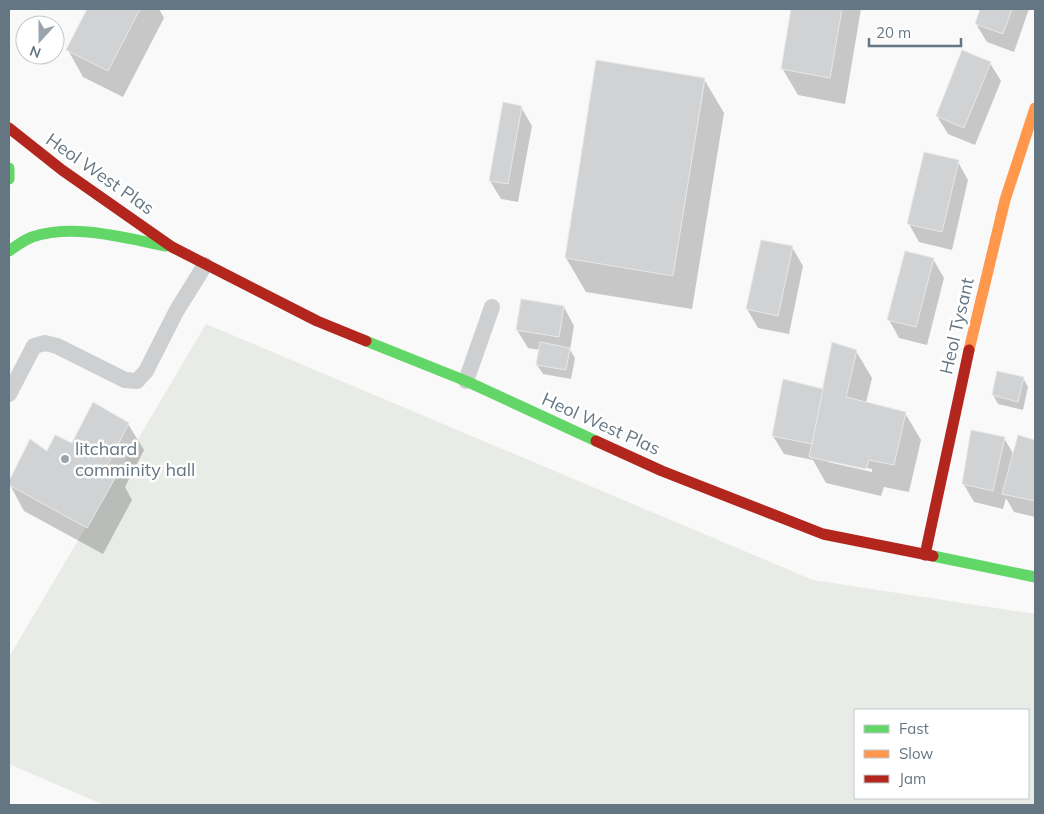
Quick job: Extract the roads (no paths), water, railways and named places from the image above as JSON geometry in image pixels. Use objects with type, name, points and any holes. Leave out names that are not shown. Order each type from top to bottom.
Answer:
[{"type":"street","name":"Heol Tysant","points":[[924,555],[1005,200],[1035,108]]},
{"type":"street","name":"Heol West Plas","points":[[9,128],[62,170],[172,247],[317,321],[466,382],[662,470],[823,534],[1035,577]]},
{"type":"street","points":[[9,168],[9,179]]},
{"type":"street","name":"Heol West Plas","points":[[9,251],[31,237],[51,233],[80,232],[172,247]]},
{"type":"lane","points":[[9,394],[34,346],[45,343],[57,346],[125,380],[137,381],[146,371],[177,310],[205,265]]},
{"type":"lane","points":[[466,382],[492,308]]},
{"type":"place","name":"litchard comminity hall","points":[[65,459]]}]
